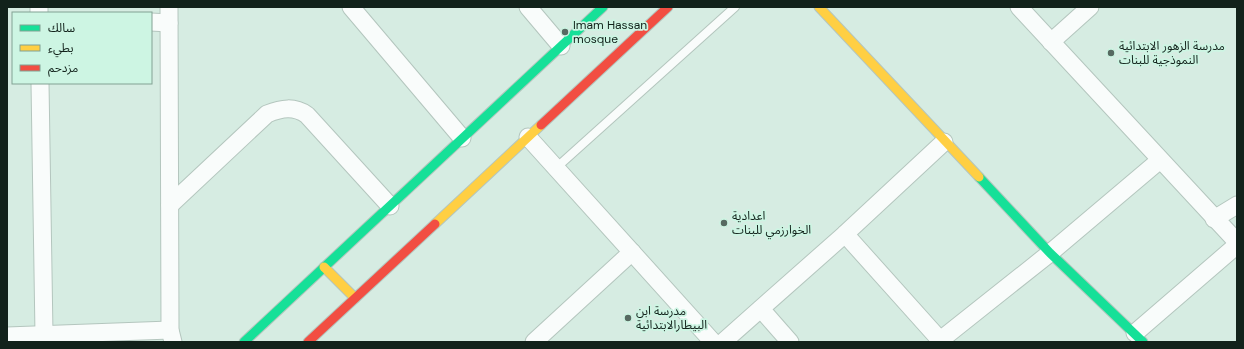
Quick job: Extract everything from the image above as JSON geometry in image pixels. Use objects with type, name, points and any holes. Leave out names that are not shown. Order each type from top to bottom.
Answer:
[{"type":"street","points":[[351,7],[462,138]]},
{"type":"street","points":[[528,7],[561,46]]},
{"type":"street","points":[[244,342],[603,7]]},
{"type":"street","points":[[308,342],[668,7]]},
{"type":"street","points":[[819,7],[944,142],[1050,253],[1139,338],[1237,243],[1019,7]]},
{"type":"street","points":[[1051,42],[1090,7]]},
{"type":"street","points":[[7,336],[44,334],[171,336],[169,15],[152,22]]},
{"type":"street","points":[[40,84],[44,334]]},
{"type":"street","points":[[170,205],[267,114],[276,110],[293,108],[307,115],[390,206]]},
{"type":"street","points":[[528,137],[714,342]]},
{"type":"street","points":[[723,342],[845,234],[944,142]]},
{"type":"street","points":[[845,234],[939,341],[1050,253],[1160,160]]},
{"type":"street","points":[[1214,219],[1237,205]]},
{"type":"street","points":[[534,342],[632,252]]},
{"type":"street","points":[[324,267],[355,298]]},
{"type":"street","points":[[761,309],[790,342]]},
{"type":"lane","points":[[556,168],[735,7]]},
{"type":"traffic: fast","points":[[244,342],[603,7]]},
{"type":"traffic: fast","points":[[979,177],[1050,253],[1143,342]]},
{"type":"traffic: slow","points":[[819,7],[979,177]]},
{"type":"traffic: slow","points":[[435,224],[541,125]]},
{"type":"traffic: slow","points":[[324,267],[355,298]]},
{"type":"traffic: jam","points":[[541,125],[668,7]]},
{"type":"traffic: jam","points":[[308,342],[435,224]]},
{"type":"place","name":"Imam Hassan mosque","points":[[565,32]]},
{"type":"place","name":"مدرسة الزهور الابتدائية النموذجية للبنات","points":[[1111,53]]},
{"type":"place","name":"اعدادية الخوارزمي للبنات","points":[[724,223]]},
{"type":"place","name":"مدرسة ابن البيطارالابتدائية","points":[[628,318]]}]
